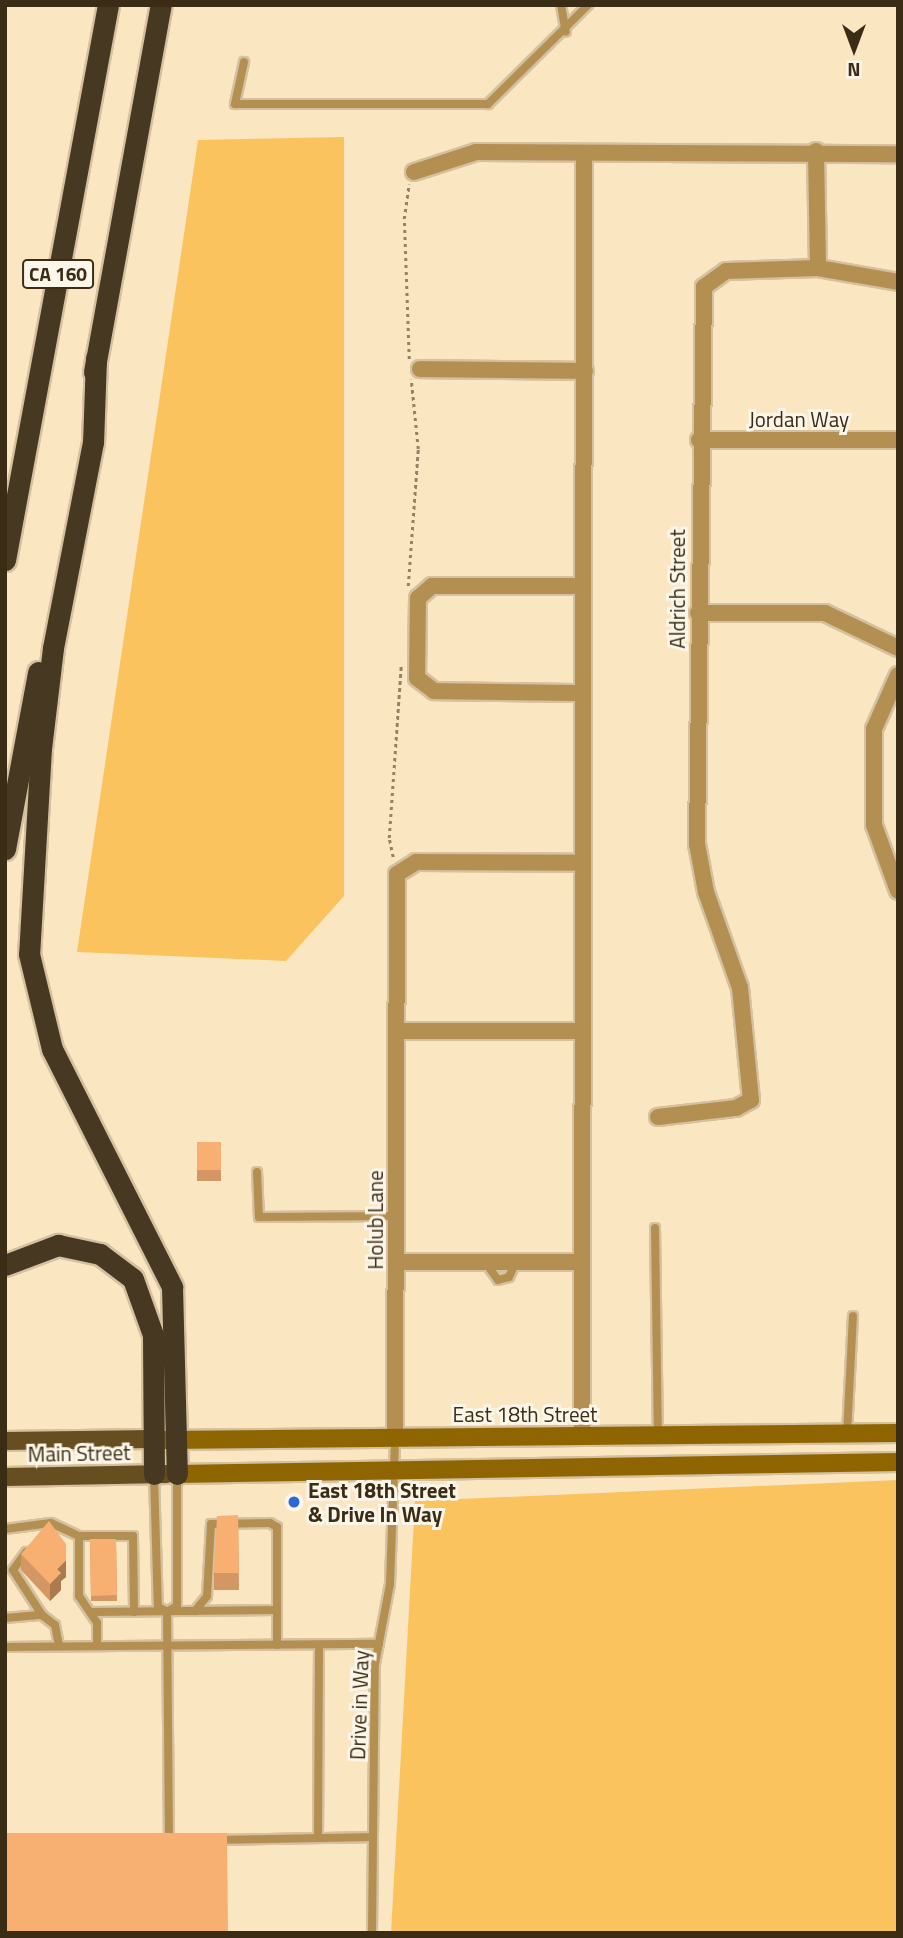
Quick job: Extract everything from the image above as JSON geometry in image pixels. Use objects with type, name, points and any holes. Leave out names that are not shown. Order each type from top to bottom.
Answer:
[{"type":"highway","name":"CA 160","points":[[6,553],[108,5]]},
{"type":"highway","name":"CA 160","points":[[5,849],[161,5]]},
{"type":"highway","points":[[96,358],[93,442],[53,648],[40,757],[29,954],[52,1049],[172,1287],[177,1474]]},
{"type":"highway","points":[[5,1265],[38,1249],[69,1247],[100,1254],[133,1279],[150,1313],[154,1474]]},
{"type":"main road","name":"East 18th Street","points":[[153,1439],[898,1433]]},
{"type":"main road","name":"Main Street","points":[[5,1441],[153,1439]]},
{"type":"main road","points":[[154,1474],[393,1474],[898,1462]]},
{"type":"main road","name":"Main Street","points":[[5,1477],[154,1474]]},
{"type":"street","points":[[816,151],[818,268],[898,282]]},
{"type":"street","points":[[414,172],[476,152],[816,151],[898,154]]},
{"type":"street","points":[[582,1437],[584,153]]},
{"type":"street","name":"Aldrich Street","points":[[658,1117],[736,1108],[751,1100],[743,1005],[700,867],[699,440],[704,286],[726,271],[818,268]]},
{"type":"street","points":[[415,366],[585,370]]},
{"type":"street","name":"Jordan Way","points":[[699,440],[898,440]]},
{"type":"street","points":[[583,586],[432,586],[418,598],[417,678],[434,691],[583,693]]},
{"type":"street","points":[[698,613],[825,613],[898,648]]},
{"type":"street","points":[[898,675],[874,729],[874,825],[890,847],[885,867],[898,891]]},
{"type":"street","name":"Holub Lane","points":[[395,1438],[397,874],[405,865],[583,863]]},
{"type":"street","points":[[396,1031],[583,1031]]},
{"type":"street","points":[[396,1262],[581,1262]]},
{"type":"lane","points":[[561,5],[566,32]]},
{"type":"lane","points":[[244,62],[235,104],[488,104],[566,32],[588,5]]},
{"type":"lane","points":[[257,1172],[259,1217],[397,1216]]},
{"type":"lane","points":[[655,1228],[658,1436]]},
{"type":"lane","points":[[847,1434],[853,1316]]},
{"type":"lane","name":"Drive in Way","points":[[372,1933],[379,1644],[390,1584],[395,1438]]},
{"type":"lane","points":[[154,1474],[158,1607],[167,1611]]},
{"type":"lane","points":[[167,1611],[177,1606],[177,1474]]},
{"type":"lane","points":[[195,1611],[207,1596],[211,1524],[256,1521],[277,1527],[277,1645]]},
{"type":"lane","points":[[5,1529],[51,1523],[79,1536],[133,1536],[134,1612]]},
{"type":"lane","points":[[42,1533],[51,1523]]},
{"type":"lane","points":[[79,1536],[79,1596],[91,1612],[97,1646]]},
{"type":"lane","points":[[33,1544],[13,1570],[42,1615],[55,1625],[59,1646]]},
{"type":"lane","points":[[91,1612],[277,1610]]},
{"type":"lane","points":[[167,1611],[169,1840]]},
{"type":"lane","points":[[5,1618],[42,1615]]},
{"type":"lane","points":[[318,1838],[319,1644]]},
{"type":"lane","points":[[5,1647],[379,1644]]},
{"type":"lane","points":[[200,1840],[373,1837]]},
{"type":"lane","points":[[158,1840],[180,1840]]},
{"type":"path","points":[[414,172],[404,219],[415,366]]},
{"type":"shaded area","points":[[344,137],[344,896],[286,961],[77,952],[198,140]]},
{"type":"shaded area","points":[[898,1480],[898,1933],[391,1933],[415,1501]]},
{"type":"building","points":[[197,1142],[221,1142],[221,1170],[197,1170]]},
{"type":"building","points":[[238,1515],[239,1573],[214,1573],[217,1516]]},
{"type":"building","points":[[49,1521],[66,1544],[66,1560],[57,1569],[61,1573],[50,1584],[21,1554]]},
{"type":"building","points":[[90,1539],[116,1539],[117,1595],[91,1596]]},
{"type":"building","points":[[5,1833],[227,1833],[228,1933],[5,1933]]},
{"type":"place","name":"East 18th Street & Drive In Way","points":[[294,1502]]}]
